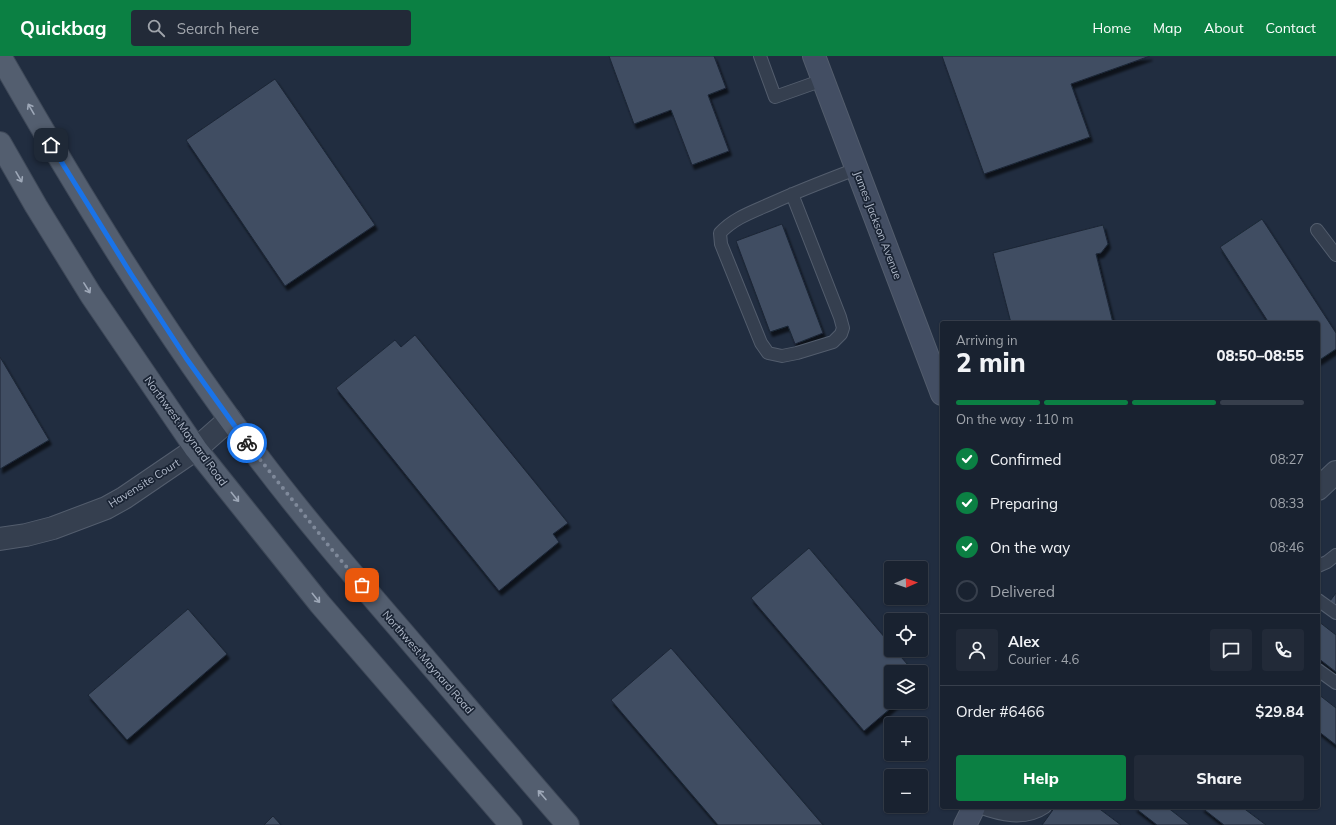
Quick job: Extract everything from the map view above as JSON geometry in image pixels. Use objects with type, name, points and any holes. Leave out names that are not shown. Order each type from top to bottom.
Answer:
[{"type":"main road","name":"Northwest Maynard Road","points":[[0,56],[51,145],[131,274],[186,358],[230,419],[259,458],[342,562],[568,825]]},
{"type":"main road","name":"Northwest Maynard Road","points":[[0,143],[36,206],[91,296],[196,449],[320,604],[511,825]]},
{"type":"street","name":"James Jackson Avenue","points":[[814,56],[940,389]]},
{"type":"street","name":"Havensite Court","points":[[0,539],[26,535],[53,528],[106,508],[142,486],[196,449],[230,419]]},
{"type":"street","points":[[1320,487],[1336,472]]},
{"type":"street","points":[[965,825],[973,809]]},
{"type":"lane","points":[[760,56],[775,97],[823,80]]},
{"type":"lane","points":[[792,194],[843,328],[841,334],[833,342],[782,356],[768,353],[761,344],[721,244],[720,233],[738,218],[792,194],[856,169]]},
{"type":"lane","points":[[1317,230],[1336,255]]},
{"type":"lane","points":[[1320,565],[1336,555]]},
{"type":"lane","points":[[1320,601],[1336,613]]},
{"type":"lane","points":[[1320,671],[1336,683]]},
{"type":"lane","points":[[984,809],[996,814],[1018,816],[1040,809]]},
{"type":"building","points":[[609,56],[714,56],[726,88],[708,95],[729,151],[692,165],[671,110],[634,124]]},
{"type":"building","points":[[942,56],[1150,56],[1071,84],[1090,137],[984,174]]},
{"type":"building","points":[[275,79],[375,225],[285,286],[186,140]]},
{"type":"building","points":[[1262,219],[1336,333],[1336,349],[1320,360],[1320,321],[1268,321],[1220,247]]},
{"type":"building","points":[[782,224],[823,333],[795,344],[788,326],[770,332],[736,241]]},
{"type":"building","points":[[1103,225],[1108,244],[1101,253],[1096,254],[1113,321],[1010,321],[993,253]]},
{"type":"building","points":[[415,335],[568,523],[553,534],[559,542],[499,591],[336,388],[395,340],[401,347]]},
{"type":"building","points":[[0,357],[49,440],[0,469]]},
{"type":"building","points":[[809,548],[884,637],[884,657],[901,657],[908,665],[884,665],[884,709],[890,709],[864,731],[751,598]]},
{"type":"building","points":[[1336,593],[1336,605],[1330,601]]},
{"type":"building","points":[[188,609],[227,654],[127,740],[88,695]]},
{"type":"building","points":[[1320,623],[1336,635],[1336,672],[1320,660]]},
{"type":"building","points":[[671,648],[823,825],[718,825],[611,700]]},
{"type":"building","points":[[1320,696],[1336,708],[1336,745],[1320,733]]},
{"type":"building","points":[[1054,809],[1100,809],[1121,825],[1042,825]]},
{"type":"building","points":[[1137,809],[1170,809],[1190,825],[1157,825]]},
{"type":"building","points":[[1204,809],[1245,809],[1266,825],[1224,825]]},
{"type":"building","points":[[273,816],[281,825],[264,825]]},
{"type":"way so far","points":[[247,443],[362,585]]},
{"type":"route","points":[[51,145],[131,274],[186,358],[247,443]]}]
